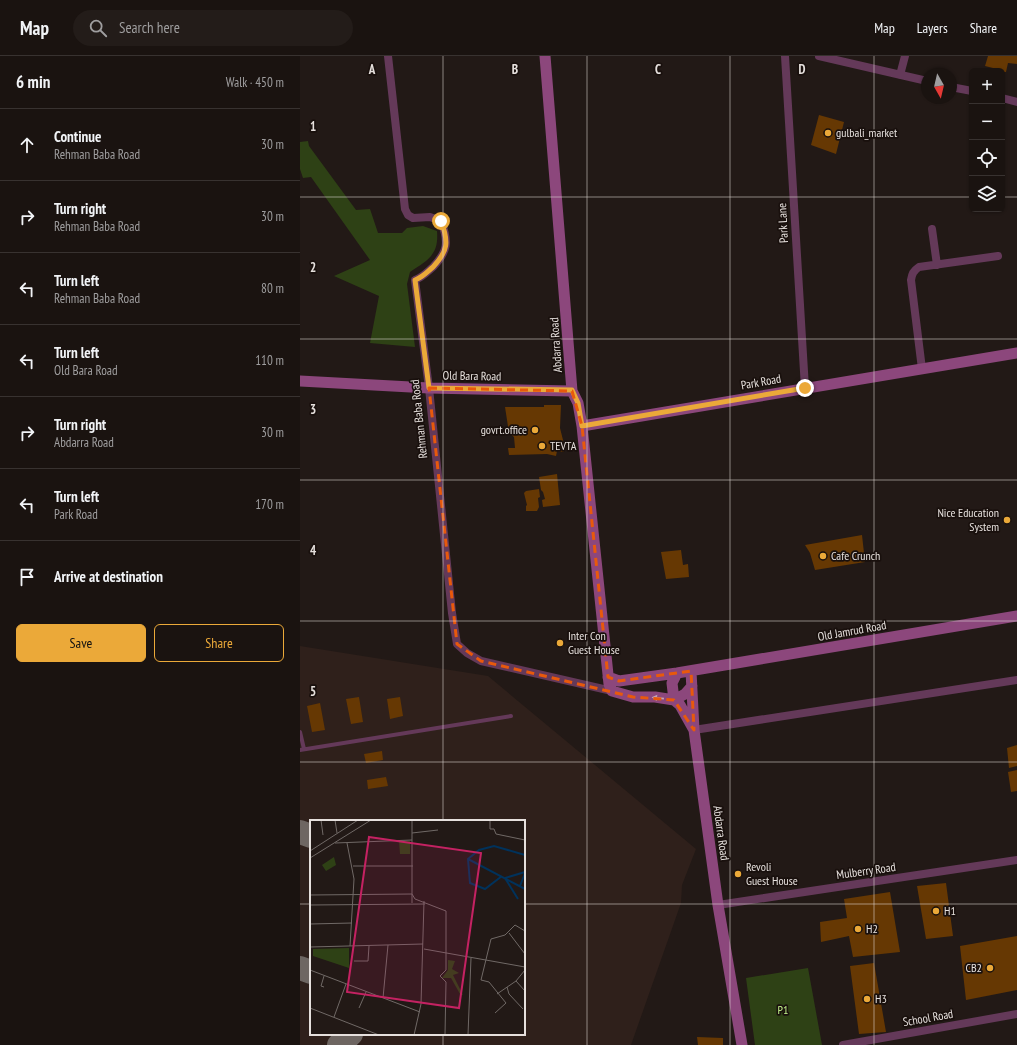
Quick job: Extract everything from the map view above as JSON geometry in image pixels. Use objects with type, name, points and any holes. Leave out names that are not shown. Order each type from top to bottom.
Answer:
[{"type":"street","name":"Rehman Baba Road","points":[[388,56],[405,209],[408,215],[414,218],[430,217],[441,221],[446,239],[443,256],[426,274],[415,280],[429,388],[452,613],[457,644],[467,654],[481,661],[612,691]]},
{"type":"street","name":"Abdarra Road","points":[[545,56],[572,390],[578,403],[582,426],[608,677]]},
{"type":"street","name":"Park Lane","points":[[785,56],[805,388]]},
{"type":"street","points":[[819,56],[921,80]]},
{"type":"street","points":[[900,75],[905,56]]},
{"type":"street","points":[[957,88],[969,91]]},
{"type":"street","points":[[1005,99],[1017,102]]},
{"type":"street","points":[[932,229],[937,265]]},
{"type":"street","points":[[922,369],[912,280],[914,270],[998,256]]},
{"type":"street","name":"Park Road","points":[[582,426],[1017,353]]},
{"type":"street","name":"Old Bara Road","points":[[300,381],[429,388],[572,390]]},
{"type":"street","name":"Old Jamrud Road","points":[[608,677],[620,681],[692,671],[1017,616]]},
{"type":"street","name":"Abdarra Road","points":[[692,671],[694,730],[718,905],[742,1045]]},
{"type":"street","points":[[674,700],[672,683],[677,673]]},
{"type":"street","points":[[608,677],[612,691],[633,697],[655,697],[674,700],[680,704],[694,730],[1017,680]]},
{"type":"street","points":[[674,700],[685,694],[692,686]]},
{"type":"street","name":"Mulberry Road","points":[[718,905],[1017,860]]},
{"type":"street","name":"School Road","points":[[843,1045],[1017,1014]]},
{"type":"lane","points":[[300,732],[302,749],[511,716]]},
{"type":"highlighted area","points":[[429,388],[572,391],[582,426],[608,677],[619,681],[691,671],[694,730],[674,700],[633,697],[481,661],[457,644]]},
{"type":"shaded area","points":[[300,646],[488,676],[696,849],[682,885],[681,903],[631,1045],[300,1045]]},
{"type":"green space","points":[[308,141],[309,146],[356,210],[370,209],[378,233],[402,233],[407,228],[423,226],[437,231],[436,246],[434,251],[427,260],[410,272],[407,284],[415,347],[370,343],[379,296],[334,276],[370,260],[311,177],[303,178],[300,169],[300,142]]},
{"type":"green space","name":"P1","points":[[808,968],[822,1045],[755,1045],[746,978]]},
{"type":"building","points":[[988,56],[1017,56],[1017,64],[1008,63],[1006,72],[1005,68],[985,66]]},
{"type":"building","name":"gulbali_market","points":[[819,115],[844,122],[836,154],[811,145]]},
{"type":"building","name":"govrt.office","points":[[544,405],[561,405],[560,428],[564,452],[557,451],[556,456],[547,454],[509,455],[508,448],[515,448],[514,437],[509,433],[505,407],[544,407]]},
{"type":"building","points":[[557,474],[560,505],[543,507],[542,500],[545,499],[541,490],[539,477]]},
{"type":"building","points":[[539,489],[540,497],[538,498],[539,507],[537,511],[526,511],[527,505],[524,493],[526,491]]},
{"type":"building","points":[[862,535],[865,562],[815,570],[810,553],[805,545]]},
{"type":"building","points":[[681,550],[683,565],[688,564],[689,577],[666,579],[661,552]]},
{"type":"building","points":[[359,697],[363,722],[351,724],[346,699]]},
{"type":"building","points":[[400,697],[403,716],[390,719],[387,699]]},
{"type":"building","points":[[320,703],[325,730],[312,732],[307,706]]},
{"type":"building","points":[[1017,745],[1017,766],[1009,768],[1007,748]]},
{"type":"building","points":[[382,751],[383,760],[366,763],[364,754]]},
{"type":"building","points":[[1017,770],[1017,791],[1011,792],[1008,772]]},
{"type":"building","points":[[386,777],[388,786],[368,789],[367,780]]},
{"type":"building","name":"H1","points":[[946,883],[953,936],[926,939],[917,886]]},
{"type":"building","name":"H2","points":[[890,892],[900,952],[853,957],[849,936],[821,942],[820,922],[847,918],[844,899]]},
{"type":"building","name":"CB2","points":[[1017,936],[1017,990],[966,1000],[960,946]]},
{"type":"building","name":"H3","points":[[874,963],[886,1032],[859,1034],[850,966]]},
{"type":"building","points":[[697,1037],[723,1038],[723,1045],[698,1045]]},
{"type":"taxiway","points":[[300,832],[310,836]]},
{"type":"taxiway","points":[[300,968],[310,972]]},
{"type":"taxiway","points":[[339,1045],[350,1035]]},
{"type":"place","name":"gulbali_market","points":[[828,133]]},
{"type":"place","name":"govrt.office","points":[[535,430]]},
{"type":"place","name":"TEVTA","points":[[542,446]]},
{"type":"place","name":"Nice Education System","points":[[1007,520]]},
{"type":"place","name":"Cafe Crunch","points":[[823,556]]},
{"type":"place","name":"Inter Con Guest House","points":[[560,643]]},
{"type":"place","name":"Revoli Guest House","points":[[738,874]]},
{"type":"place","name":"H1","points":[[936,911]]},
{"type":"place","name":"H2","points":[[858,929]]},
{"type":"place","name":"CB2","points":[[990,968]]},
{"type":"place","name":"H3","points":[[867,999]]},
{"type":"route","points":[[441,221],[446,239],[443,256],[426,274],[415,280],[429,388],[572,390],[578,403],[582,426],[805,388]]}]
